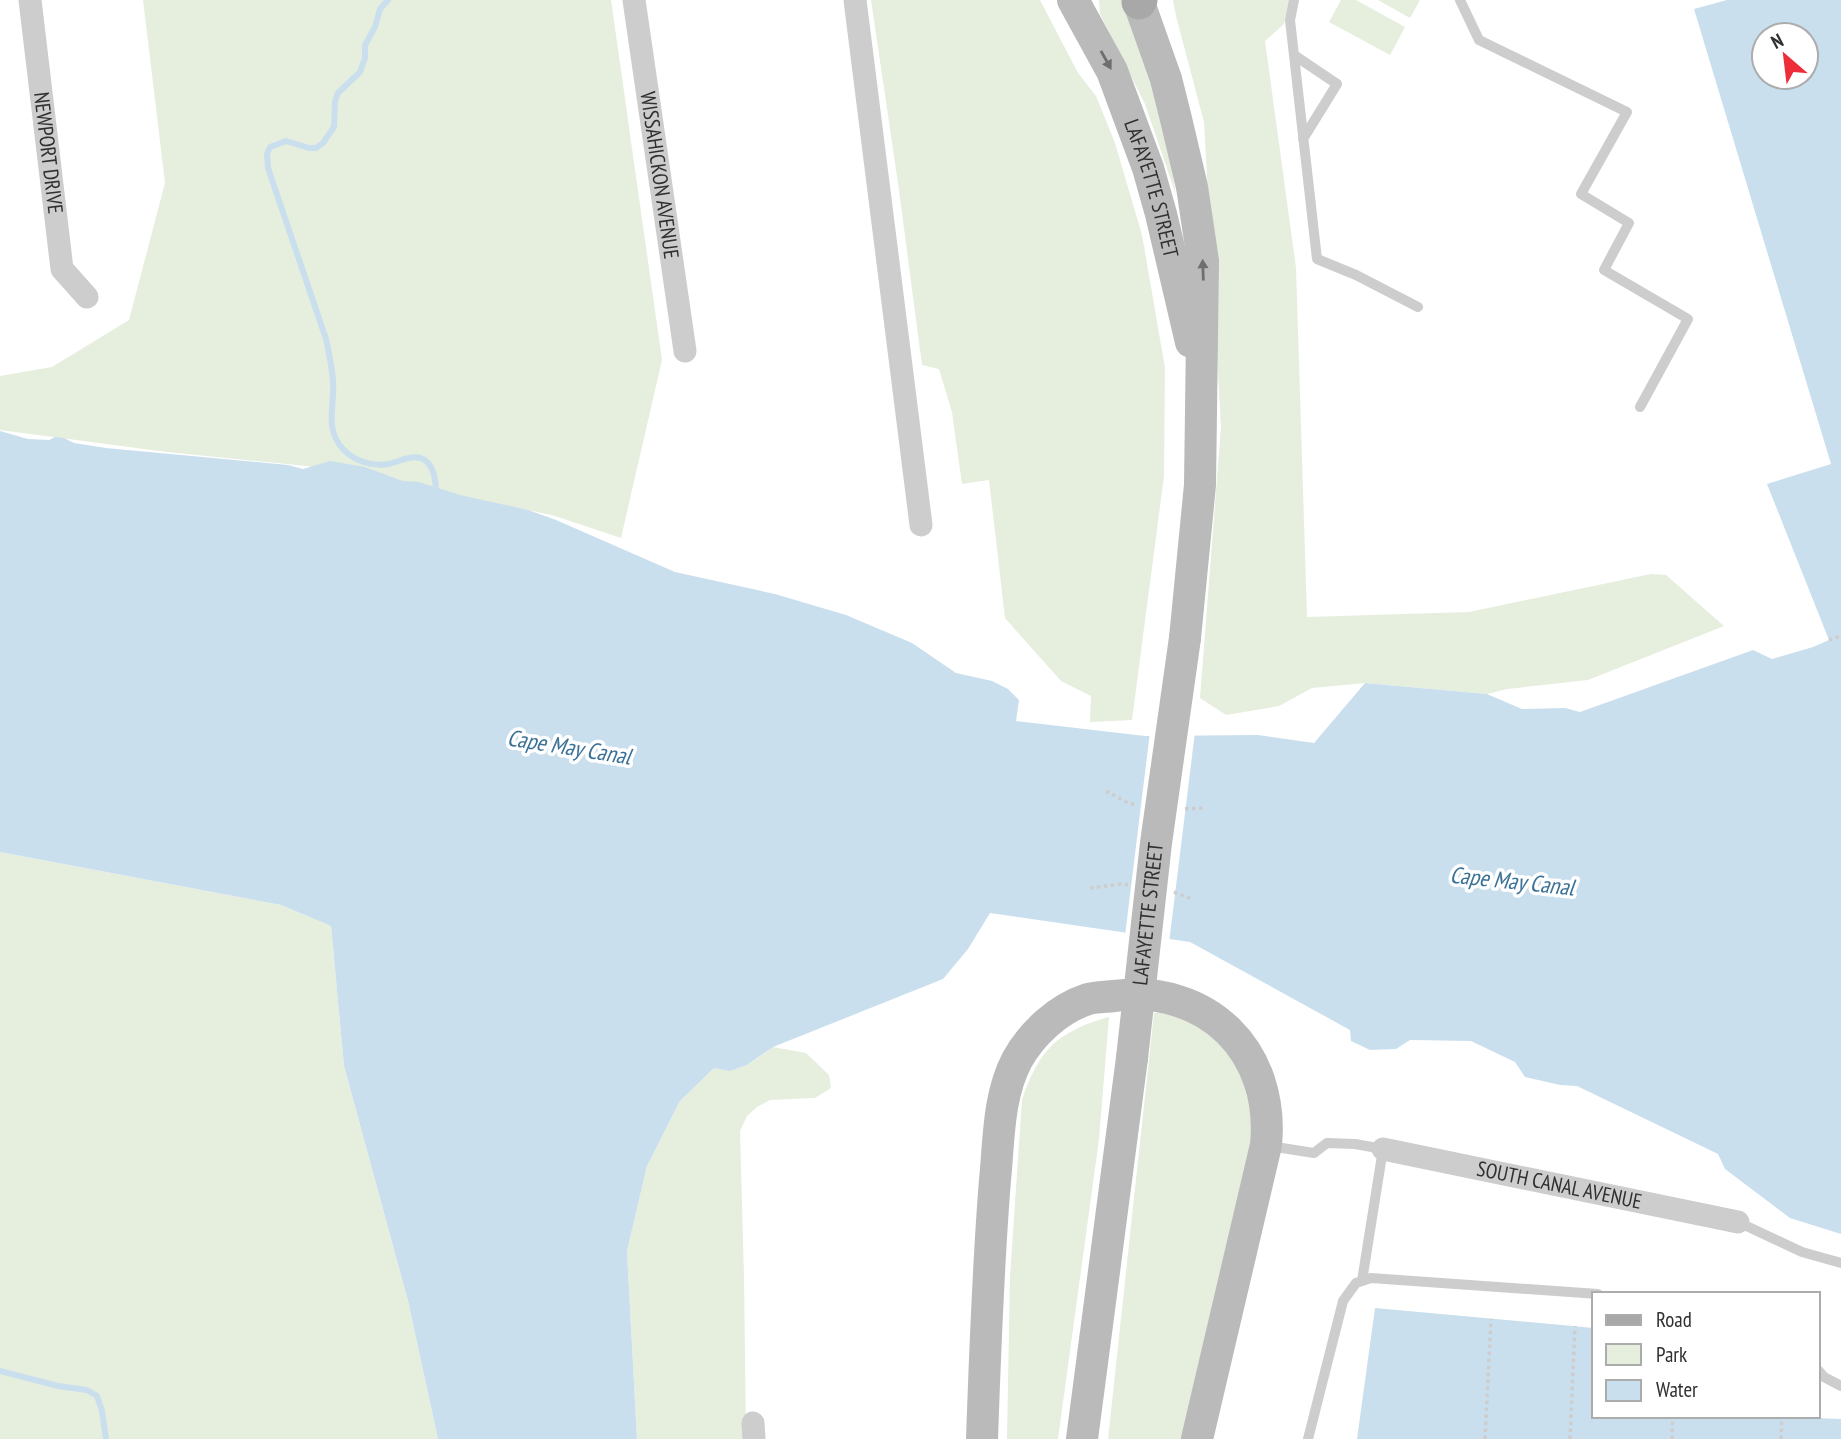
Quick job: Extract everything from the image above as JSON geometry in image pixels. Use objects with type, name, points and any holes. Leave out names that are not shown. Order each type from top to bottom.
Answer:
[{"type":"main road","name":"LAFAYETTE STREET","points":[[1073,0],[1112,71],[1148,169],[1201,387]]},
{"type":"main road","name":"LAFAYETTE STREET","points":[[1082,1439],[1132,1058],[1156,843],[1185,638],[1200,485],[1203,271],[1192,187],[1166,79],[1139,1]]},
{"type":"main road","points":[[982,1439],[988,1266],[1001,1114],[1006,1087],[1030,1040],[1048,1022],[1068,1008],[1089,999],[1140,994],[1166,997],[1192,1006],[1213,1018],[1248,1054],[1266,1101],[1266,1145],[1198,1439]]},
{"type":"street","name":"NEWPORT DRIVE","points":[[30,0],[62,269],[87,297]]},
{"type":"street","name":"WISSAHICKON AVENUE","points":[[634,0],[684,351]]},
{"type":"street","points":[[855,0],[921,524]]},
{"type":"street","name":"SOUTH CANAL AVENUE","points":[[1383,1149],[1738,1222]]},
{"type":"lane","points":[[1294,0],[1290,20],[1317,259],[1356,275],[1418,307]]},
{"type":"lane","points":[[1461,0],[1479,40],[1627,112],[1581,194],[1629,223],[1604,270],[1688,319],[1640,407]]},
{"type":"lane","points":[[1294,55],[1337,84],[1303,139]]},
{"type":"lane","points":[[1266,1145],[1314,1153],[1327,1143],[1383,1149],[1362,1281]]},
{"type":"lane","points":[[1738,1222],[1802,1252],[1841,1263]]},
{"type":"lane","points":[[1308,1439],[1343,1301],[1356,1283],[1371,1278],[1592,1294]]},
{"type":"lane","points":[[1820,1372],[1841,1386]]},
{"type":"path","points":[[1829,640],[1841,636]]},
{"type":"path","points":[[1485,1439],[1492,1319]]},
{"type":"path","points":[[1570,1439],[1576,1326]]},
{"type":"path","points":[[1672,1439],[1673,1418]]},
{"type":"path","points":[[1781,1439],[1782,1418]]},
{"type":"green space","points":[[143,0],[611,0],[662,360],[621,538],[552,515],[307,466],[167,452],[0,430],[0,376],[52,367],[129,320],[165,183]]},
{"type":"green space","points":[[871,0],[1040,0],[1078,73],[1096,96],[1115,143],[1142,235],[1165,368],[1164,476],[1132,720],[1090,722],[1091,696],[1061,681],[1005,618],[989,480],[962,484],[952,412],[939,369],[922,365]]},
{"type":"green space","points":[[1099,0],[1122,0],[1143,52],[1168,147],[1176,195],[1145,104],[1100,14]]},
{"type":"green space","points":[[1173,0],[1289,0],[1284,24],[1265,41],[1296,268],[1307,617],[1469,612],[1651,574],[1666,575],[1724,626],[1588,680],[1507,689],[1487,694],[1365,683],[1312,688],[1279,706],[1226,715],[1200,698],[1221,427],[1204,122]]},
{"type":"green space","points":[[1341,0],[1356,0],[1405,27],[1390,55],[1329,22]]},
{"type":"green space","points":[[1378,0],[1420,0],[1410,18]]},
{"type":"green space","points":[[0,852],[281,905],[331,926],[344,1066],[408,1301],[438,1439],[0,1439]]},
{"type":"green space","points":[[1154,1013],[1168,1013],[1194,1020],[1238,1060],[1253,1123],[1251,1154],[1186,1439],[1108,1439]]},
{"type":"green space","points":[[1109,1017],[1099,1139],[1058,1439],[1007,1439],[1010,1277],[1022,1100],[1035,1068],[1052,1045],[1076,1029]]},
{"type":"green space","points":[[773,1047],[806,1053],[829,1075],[831,1088],[815,1098],[770,1100],[747,1116],[740,1131],[746,1439],[637,1439],[627,1251],[647,1166],[680,1101],[714,1068],[739,1068]]},
{"type":"water","name":"Cape May Canal","points":[[1727,0],[1841,0],[1841,1234],[1790,1218],[1725,1169],[1718,1154],[1577,1086],[1525,1077],[1515,1062],[1471,1041],[1410,1040],[1396,1049],[1370,1050],[1351,1041],[1350,1030],[1190,942],[990,913],[968,949],[943,979],[773,1047],[747,1065],[730,1071],[714,1068],[680,1101],[647,1166],[627,1251],[637,1439],[438,1439],[408,1301],[344,1066],[331,926],[281,905],[0,852],[0,431],[28,439],[49,440],[55,437],[106,448],[288,465],[303,469],[330,461],[365,467],[403,481],[419,482],[460,495],[528,510],[675,572],[775,594],[846,615],[912,643],[956,673],[992,681],[1008,689],[1019,700],[1016,721],[1145,736],[1258,735],[1314,743],[1365,683],[1487,694],[1522,709],[1565,708],[1580,712],[1753,650],[1772,659],[1829,640],[1767,484],[1831,464],[1694,9]]},
{"type":"water","points":[[1375,1308],[1592,1328],[1592,1418],[1841,1419],[1841,1439],[1357,1439]]},
{"type":"pier","points":[[1150,732],[1195,732],[1169,943],[1125,936]]},
{"type":"waterway","points":[[388,0],[380,9],[375,27],[365,45],[365,58],[360,72],[338,93],[334,127],[323,143],[316,148],[309,148],[286,141],[270,147],[267,154],[268,168],[326,339],[333,381],[332,425],[337,441],[353,457],[370,464],[382,465],[417,457],[423,459],[434,473],[436,494]]},
{"type":"waterway","points":[[0,1371],[58,1386],[87,1390],[97,1396],[106,1439]]}]
